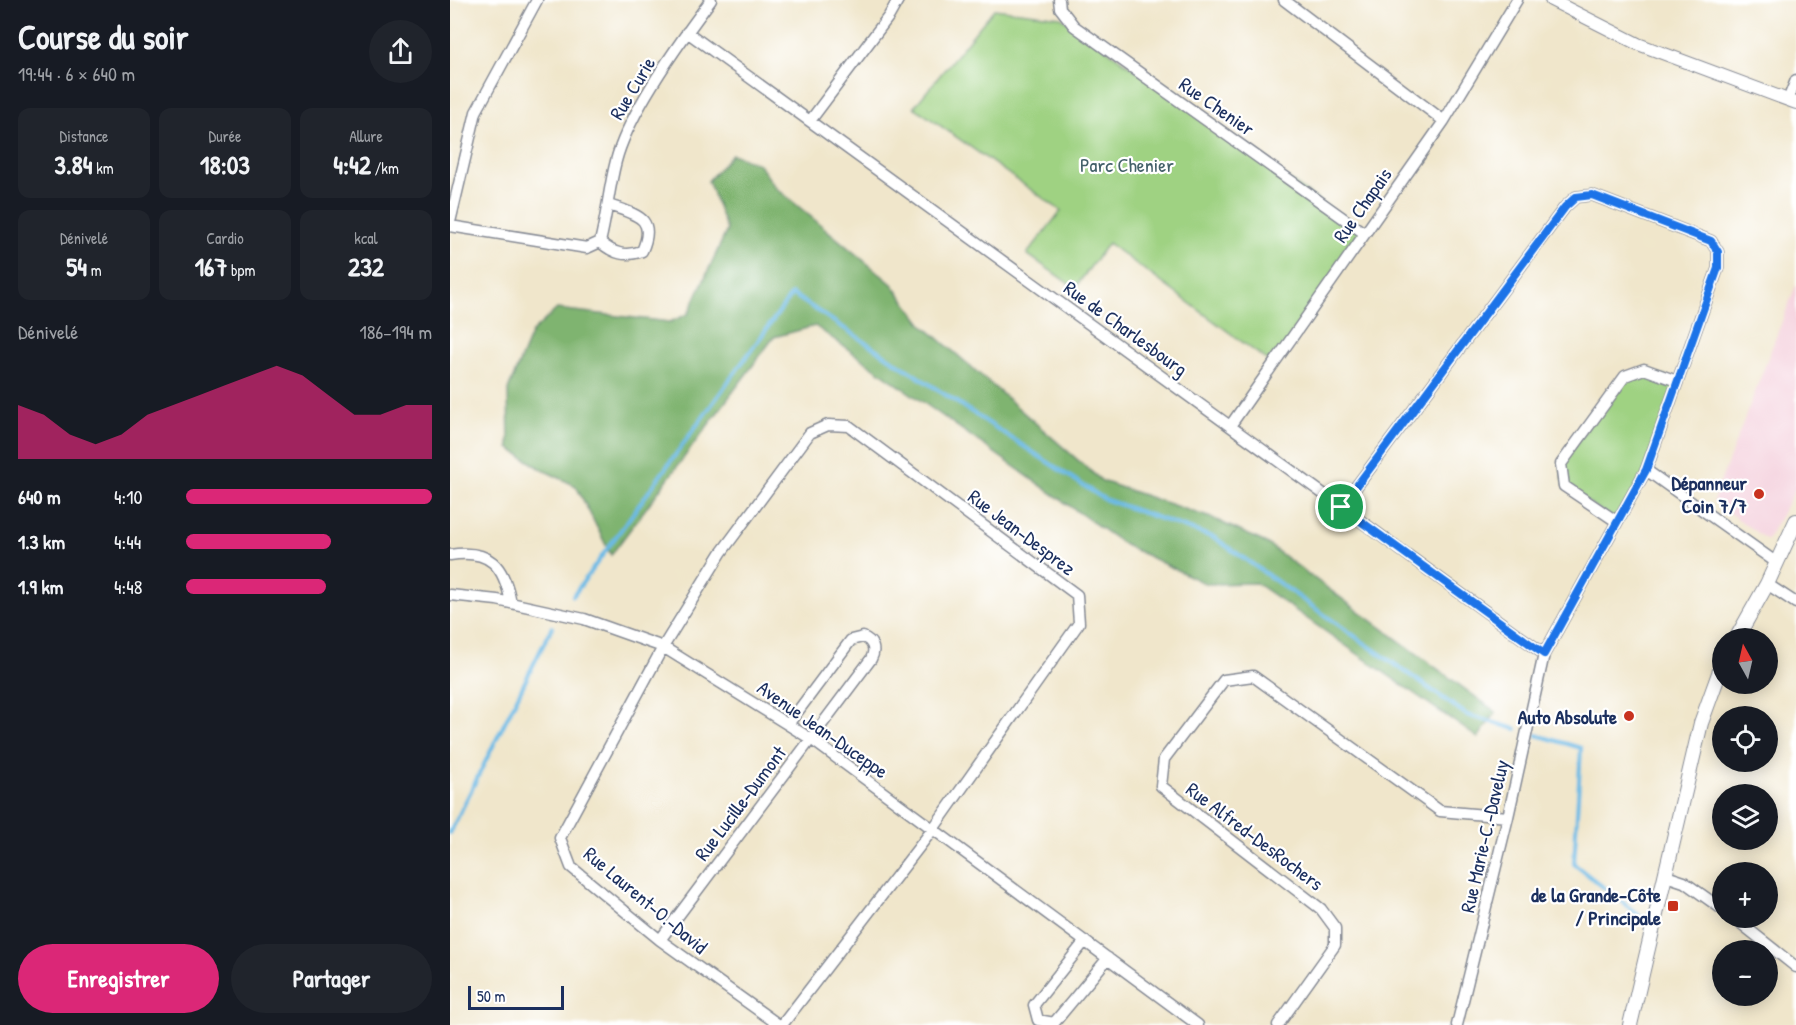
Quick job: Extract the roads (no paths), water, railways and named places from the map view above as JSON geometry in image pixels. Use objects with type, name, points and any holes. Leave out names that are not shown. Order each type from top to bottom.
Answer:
[{"type":"main road","points":[[1742,628],[1767,584],[1796,521]]},
{"type":"main road","points":[[1630,1025],[1701,723],[1712,693]]},
{"type":"street","points":[[537,0],[476,112],[450,224],[587,248],[600,242],[610,250],[628,256],[642,251],[648,237],[647,225],[639,216],[609,205]]},
{"type":"street","name":"Rue Curie","points":[[600,242],[616,160],[629,126],[687,32],[711,0]]},
{"type":"street","points":[[810,120],[889,16],[898,0]]},
{"type":"street","name":"Rue Chenier","points":[[1059,0],[1060,8],[1074,26],[1364,232]]},
{"type":"street","points":[[1284,0],[1444,121]]},
{"type":"street","name":"Rue Chapais","points":[[1230,426],[1444,121],[1517,0]]},
{"type":"street","points":[[1551,0],[1638,44],[1792,102],[1796,80]]},
{"type":"street","name":"Rue de Charlesbourg","points":[[687,32],[1544,654]]},
{"type":"street","name":"Rue Marie-C.-Daveluy","points":[[1341,507],[1565,207],[1576,197],[1592,195],[1711,241],[1718,252],[1718,268],[1646,470],[1544,654],[1508,817],[1457,1025]]},
{"type":"street","points":[[1616,521],[1564,486],[1561,464],[1625,376],[1644,369],[1677,381]]},
{"type":"street","name":"Rue Jean-Desprez","points":[[663,647],[721,553],[810,433],[828,425],[849,426],[1077,595],[1079,623],[933,829],[781,1025]]},
{"type":"street","points":[[1646,470],[1777,563]]},
{"type":"street","points":[[450,555],[476,554],[492,561],[506,578],[511,603]]},
{"type":"street","points":[[1767,584],[1796,603]]},
{"type":"street","name":"Avenue Jean-Duceppe","points":[[450,595],[511,603],[584,619],[663,647],[789,723],[1198,1025]]},
{"type":"street","name":"Rue Lucille-Dumont","points":[[660,940],[873,656],[873,647],[867,638],[855,638],[849,642],[789,723]]},
{"type":"street","name":"Rue Laurent-O.-David","points":[[663,647],[560,838],[571,867],[660,940],[781,1025]]},
{"type":"street","name":"Rue Alfred-DesRochers","points":[[1278,1025],[1335,945],[1335,928],[1321,909],[1161,786],[1164,759],[1224,680],[1253,676],[1440,811],[1508,817]]},
{"type":"street","points":[[1666,876],[1684,882],[1712,902]]},
{"type":"street","points":[[1747,928],[1796,967]]},
{"type":"street","points":[[1085,941],[1034,1005],[1038,1020],[1054,1023],[1108,958]]},
{"type":"waterway","points":[[573,596],[792,294],[1104,499],[1215,538],[1467,715],[1516,729]]},
{"type":"waterway","points":[[450,833],[552,627]]},
{"type":"waterway","points":[[1537,735],[1581,748],[1574,864],[1640,916]]},
{"type":"place","name":"Dépanneur Coin 7/7","points":[[1759,494]]},
{"type":"place","name":"Auto Absolute","points":[[1629,716]]},
{"type":"place","name":"de la Grande-Côte / Principale","points":[[1673,906]]},
{"type":"park label","name":"Parc Chenier","points":[[1127,164]]}]
